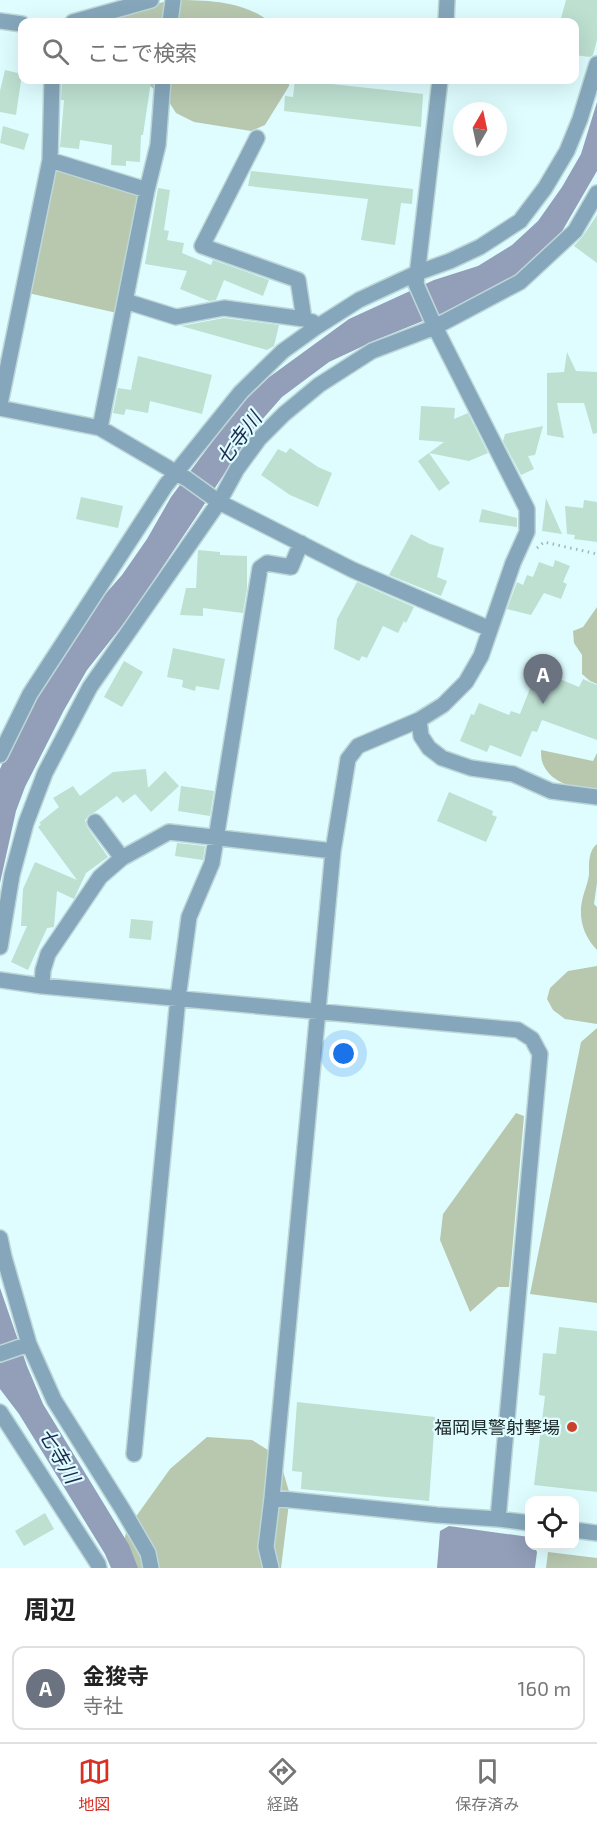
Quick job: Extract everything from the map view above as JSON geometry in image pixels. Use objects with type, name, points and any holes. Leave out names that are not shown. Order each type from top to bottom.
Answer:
[{"type":"street","points":[[87,18],[152,0]]},
{"type":"street","points":[[171,18],[173,0]]},
{"type":"street","points":[[446,18],[447,0]]},
{"type":"street","points":[[0,21],[18,23]]},
{"type":"street","points":[[0,755],[30,694],[166,485],[182,476],[241,392],[283,351],[359,300],[417,278],[480,247],[520,221],[545,188],[567,151],[580,119],[597,64]]},
{"type":"street","points":[[52,84],[50,160],[0,406],[100,428],[215,498],[353,570],[490,629]]},
{"type":"street","points":[[100,428],[147,190],[158,146],[163,84]]},
{"type":"street","points":[[271,1568],[266,1547],[273,1498],[333,851],[348,759],[358,746],[419,720],[443,705],[466,682],[481,656],[515,557],[527,532],[527,509],[434,322],[417,278],[440,84]]},
{"type":"street","points":[[257,138],[202,246],[298,280],[304,319]]},
{"type":"street","points":[[50,160],[147,190]]},
{"type":"street","points":[[0,947],[12,875],[26,823],[45,772],[90,687],[215,498],[259,439],[310,392],[372,351],[520,282],[575,231],[597,193]]},
{"type":"street","points":[[126,301],[176,317],[224,308],[304,319],[319,325]]},
{"type":"street","points":[[134,1454],[178,998],[189,917],[212,863],[260,568],[267,563],[291,567],[302,543]]},
{"type":"street","points":[[419,720],[425,742],[442,758],[471,768],[513,774],[551,790],[597,797]]},
{"type":"street","points":[[95,822],[122,858]]},
{"type":"street","points":[[42,986],[43,970],[48,954],[100,877],[122,858],[169,832],[333,851]]},
{"type":"street","points":[[0,980],[42,986],[518,1030],[532,1039],[540,1054],[498,1519]]},
{"type":"street","points":[[0,1238],[25,1346],[54,1400],[148,1553],[150,1568]]},
{"type":"street","points":[[0,1354],[25,1346]]},
{"type":"street","points":[[0,1412],[99,1568]]},
{"type":"street","points":[[273,1498],[525,1522]]},
{"type":"street","points":[[579,1531],[597,1533]]},
{"type":"path","points":[[536,549],[544,542],[597,554]]},
{"type":"green space","points":[[170,0],[210,1],[235,5],[264,18],[109,18]]},
{"type":"green space","points":[[147,84],[289,84],[289,86],[265,125],[251,131],[194,122],[176,113],[169,102]]},
{"type":"green space","points":[[54,168],[140,195],[117,313],[28,293]]},
{"type":"green space","points":[[597,607],[597,684],[582,674],[582,655],[574,643],[573,631],[583,627]]},
{"type":"green space","points":[[541,750],[593,761],[597,753],[597,793],[566,784],[552,776],[543,764]]},
{"type":"green space","points":[[597,844],[597,883],[594,904],[597,907],[597,950],[584,931],[581,909],[589,875],[589,862]]},
{"type":"green space","points":[[597,966],[597,1024],[565,1019],[553,1010],[547,999],[550,988],[568,971]]},
{"type":"green space","points":[[597,1028],[597,1303],[530,1294],[581,1042]]},
{"type":"green space","points":[[516,1113],[524,1116],[509,1287],[498,1287],[470,1312],[440,1240],[443,1214]]},
{"type":"green space","points":[[207,1437],[252,1440],[279,1457],[290,1495],[281,1568],[117,1568],[127,1529],[170,1469]]},
{"type":"green space","points":[[548,1552],[597,1558],[597,1568],[546,1568]]},
{"type":"water","name":"七寺川","points":[[597,102],[597,171],[561,233],[518,274],[445,312],[329,362],[282,397],[252,431],[129,617],[87,670],[64,710],[25,787],[16,811],[0,883],[0,769],[3,762],[49,674],[93,608],[122,575],[147,539],[171,497],[239,406],[268,378],[349,319],[434,280],[478,266],[512,245],[538,221],[562,187],[581,154]]},
{"type":"water","name":"七寺川","points":[[0,1288],[43,1404],[129,1545],[138,1568],[111,1568],[105,1554],[19,1414],[0,1389]]},
{"type":"water","points":[[449,1526],[525,1536],[525,1550],[536,1550],[537,1552],[535,1568],[437,1568],[440,1531]]},
{"type":"building","points":[[566,0],[597,0],[597,40],[593,55],[590,57],[579,56],[579,18],[561,18]]},
{"type":"building","points":[[5,70],[18,73],[18,84],[21,84],[16,115],[0,112],[0,91]]},
{"type":"building","points":[[62,84],[151,84],[143,135],[141,135],[140,162],[126,161],[126,166],[111,165],[112,145],[80,140],[79,149],[60,147],[64,100],[61,100]]},
{"type":"building","points":[[295,84],[332,84],[423,94],[421,127],[284,111],[285,96],[293,97]]},
{"type":"building","points":[[3,126],[29,134],[24,150],[0,143]]},
{"type":"building","points":[[251,171],[413,189],[412,204],[401,203],[395,245],[361,240],[368,199],[248,186]]},
{"type":"building","points":[[158,188],[170,190],[164,230],[169,231],[167,240],[184,243],[182,253],[211,265],[213,260],[269,280],[263,296],[224,280],[216,300],[209,301],[180,289],[187,271],[145,264]]},
{"type":"building","points":[[597,215],[597,263],[574,246]]},
{"type":"building","points":[[224,318],[279,325],[274,346],[267,350],[181,326]]},
{"type":"building","points":[[567,352],[576,371],[597,372],[597,433],[593,434],[584,403],[557,403],[564,438],[547,435],[547,373],[564,372]]},
{"type":"building","points":[[138,356],[212,375],[202,414],[150,401],[148,413],[126,409],[124,415],[113,413],[118,388],[131,390]]},
{"type":"building","points":[[421,406],[455,408],[454,419],[468,413],[488,453],[469,461],[429,453],[450,483],[439,491],[418,461],[444,442],[419,440]]},
{"type":"building","points":[[543,426],[535,455],[528,456],[534,469],[521,475],[503,441],[505,434]]},
{"type":"building","points":[[290,448],[318,467],[332,473],[318,507],[290,495],[261,475],[278,449],[286,453]]},
{"type":"building","points":[[81,497],[123,506],[118,528],[76,519]]},
{"type":"building","points":[[546,498],[562,534],[542,531]]},
{"type":"building","points":[[584,500],[597,502],[597,542],[574,539],[575,535],[567,534],[565,506],[583,508]]},
{"type":"building","points":[[482,509],[517,518],[517,527],[479,522]]},
{"type":"building","points":[[411,534],[444,548],[437,577],[447,581],[441,596],[389,575]]},
{"type":"building","points":[[198,550],[220,552],[220,555],[247,556],[247,588],[243,613],[203,608],[203,616],[180,615],[186,588],[196,588]]},
{"type":"building","points":[[555,560],[570,566],[563,582],[567,584],[561,599],[544,593],[531,615],[507,609],[517,582],[523,585],[527,575],[533,577],[539,562],[553,567]]},
{"type":"building","points":[[357,582],[414,607],[398,633],[383,626],[367,658],[362,656],[359,661],[334,649],[337,619]]},
{"type":"building","points":[[173,648],[225,659],[219,690],[196,686],[195,691],[182,687],[183,680],[167,677]]},
{"type":"building","points":[[124,661],[143,672],[122,707],[104,697]]},
{"type":"building","points":[[543,672],[579,687],[583,679],[597,685],[597,740],[542,720],[537,732],[532,731],[521,757],[490,745],[487,752],[460,741],[471,714],[474,715],[479,703],[509,715],[511,711],[520,714],[531,686],[537,688]]},
{"type":"building","points":[[146,769],[148,788],[165,771],[179,786],[151,812],[135,794],[123,803],[117,796],[89,815],[85,820],[87,827],[108,857],[86,873],[74,899],[57,891],[54,927],[47,928],[28,970],[11,962],[27,926],[21,926],[23,889],[35,862],[77,880],[38,827],[41,824],[39,823],[59,807],[53,798],[73,786],[80,796],[113,772]]},
{"type":"building","points":[[181,786],[214,791],[210,816],[178,811]]},
{"type":"building","points":[[449,792],[493,811],[492,815],[497,817],[486,842],[437,821]]},
{"type":"building","points":[[177,843],[205,846],[203,860],[175,856]]},
{"type":"building","points":[[131,919],[153,921],[151,940],[129,938]]},
{"type":"building","points":[[559,1327],[597,1331],[597,1492],[534,1485],[545,1396],[539,1395],[543,1353],[556,1354]]},
{"type":"building","points":[[297,1402],[435,1417],[429,1501],[301,1489],[302,1472],[292,1471]]},
{"type":"building","points":[[45,1513],[54,1529],[24,1546],[15,1531]]},
{"type":"place","name":"金狻寺","points":[[543,704]]},
{"type":"place","name":"福岡県警射撃場","points":[[572,1427]]}]
